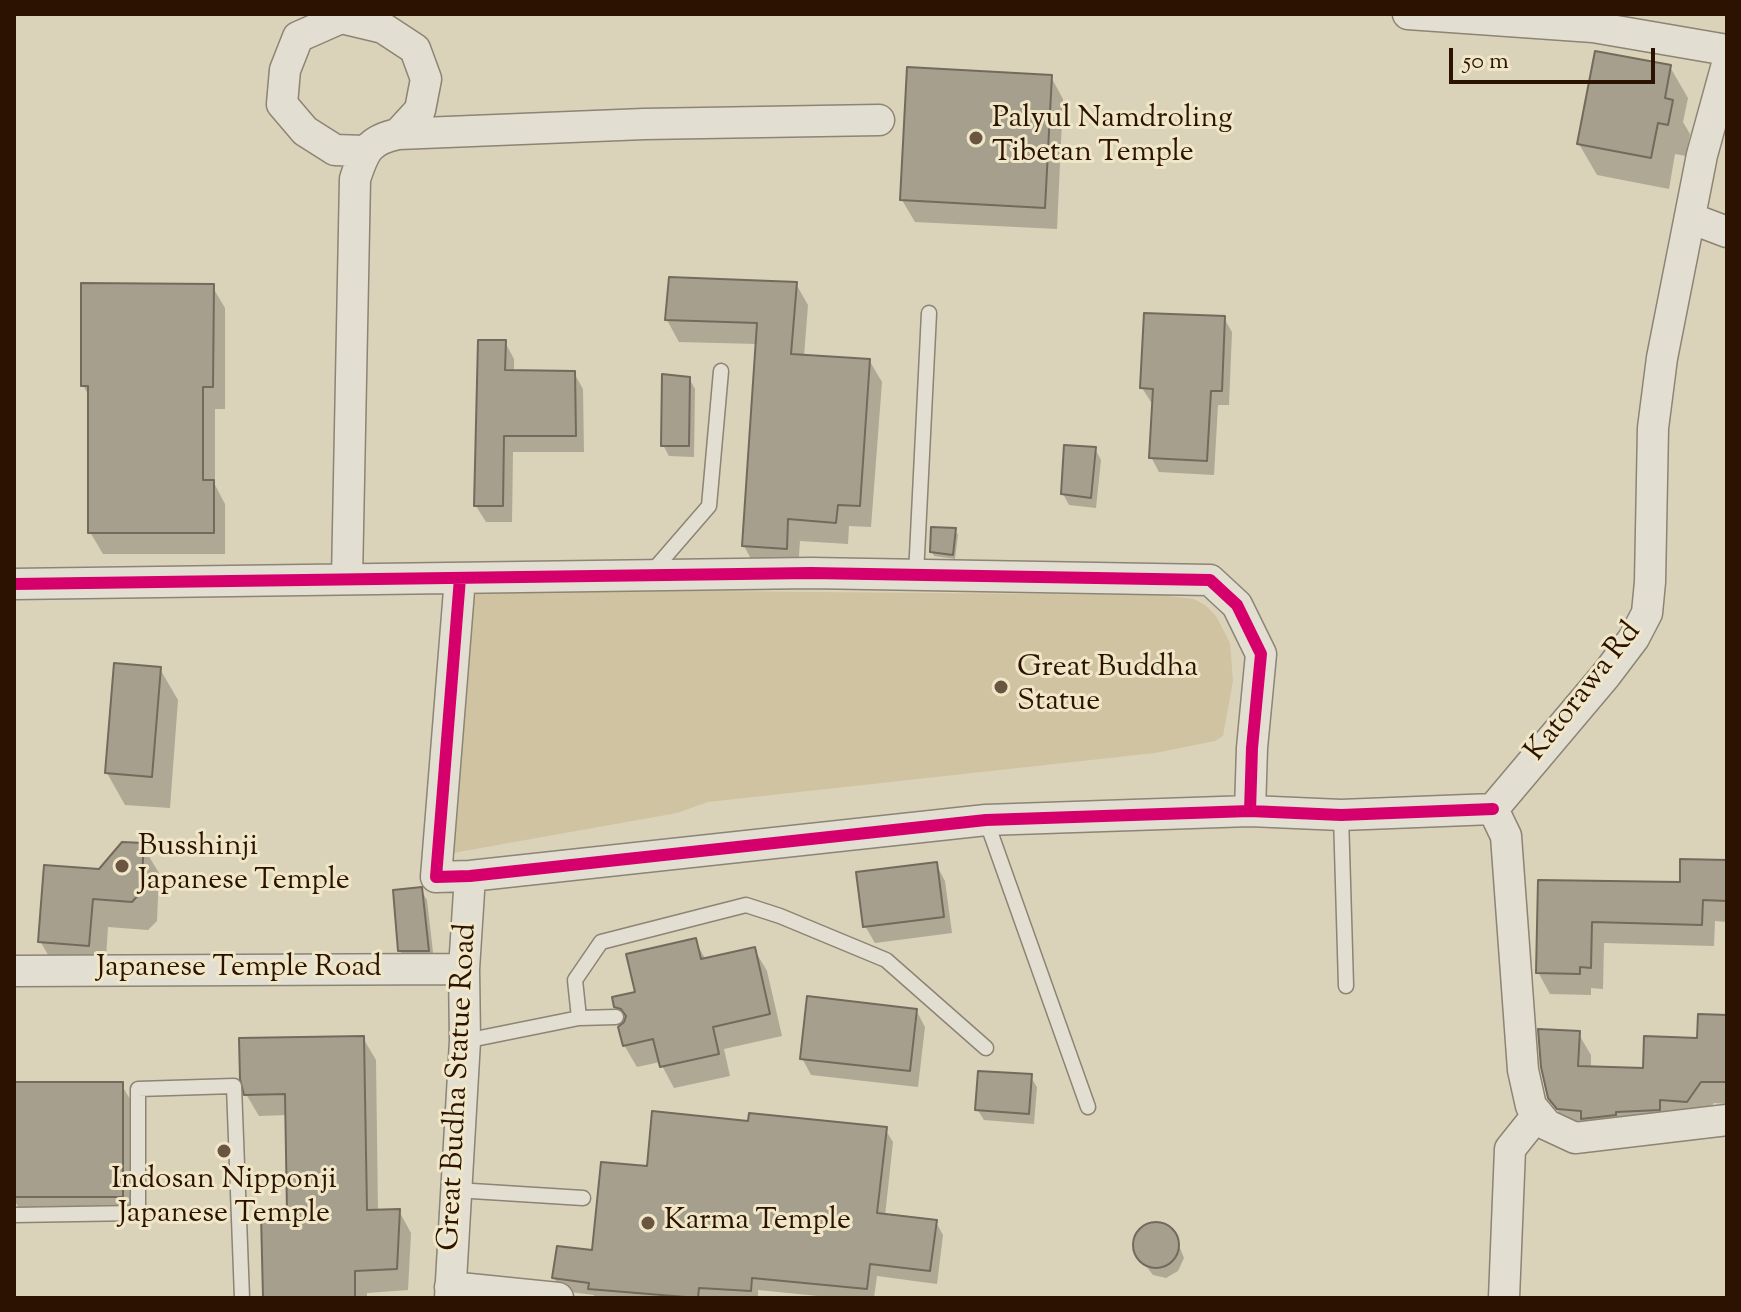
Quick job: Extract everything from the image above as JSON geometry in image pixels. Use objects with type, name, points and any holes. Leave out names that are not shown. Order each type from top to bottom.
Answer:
[{"type":"street","points":[[1408,14],[1593,27],[1727,50]]},
{"type":"street","points":[[364,151],[335,150],[305,131],[282,104],[285,70],[298,37],[341,18],[383,28],[415,49],[426,79],[420,110],[398,134]]},
{"type":"street","name":"Katorawa Rd","points":[[1493,809],[1606,675],[1634,638],[1647,613],[1657,390],[1702,155],[1727,64]]},
{"type":"street","points":[[347,579],[355,179],[364,151],[382,137],[398,134],[879,120]]},
{"type":"street","points":[[1690,218],[1727,232]]},
{"type":"street","points":[[14,584],[651,574],[1210,580],[1237,605],[1261,654],[1252,748],[1250,811]]},
{"type":"street","points":[[460,578],[436,877],[470,876],[986,820],[1250,811],[1341,815],[1493,809],[1506,836],[1523,1070],[1531,1106],[1547,1125],[1575,1138],[1727,1120]]},
{"type":"street","name":"Great Budha Statue Road","points":[[450,1293],[465,1041],[464,969],[470,876]]},
{"type":"street","name":"Japanese Temple Road","points":[[14,971],[464,969]]},
{"type":"street","points":[[1504,1298],[1510,1149],[1538,1114]]},
{"type":"street","points":[[450,1293],[558,1298]]},
{"type":"lane","points":[[916,575],[929,313]]},
{"type":"lane","points":[[651,574],[709,506],[721,371]]},
{"type":"lane","points":[[1341,815],[1346,986]]},
{"type":"lane","points":[[986,820],[1088,1107]]},
{"type":"lane","points":[[579,1018],[575,980],[601,942],[746,905],[886,960],[986,1048]]},
{"type":"lane","points":[[465,1041],[579,1018],[616,1017]]},
{"type":"lane","points":[[14,1215],[138,1213],[138,1089],[234,1086],[242,1298]]},
{"type":"lane","points":[[456,1190],[583,1198]]},
{"type":"shaded area","points":[[471,589],[1160,595],[1194,599],[1216,616],[1230,643],[1233,681],[1223,736],[1215,741],[1155,753],[708,802],[677,813],[447,854]]},
{"type":"building","points":[[1595,51],[1671,65],[1665,98],[1673,100],[1668,125],[1658,123],[1651,158],[1577,144]]},
{"type":"building","name":"Palyul Namdroling Tibetan Temple","points":[[907,67],[1052,75],[1045,208],[900,200]]},
{"type":"building","points":[[669,277],[797,282],[791,354],[870,359],[860,506],[838,505],[836,523],[788,519],[787,549],[742,546],[757,323],[665,320]]},
{"type":"building","points":[[81,283],[214,284],[213,387],[203,387],[203,480],[214,480],[214,533],[88,533],[88,386],[81,386]]},
{"type":"building","points":[[1144,313],[1225,316],[1222,391],[1211,391],[1207,461],[1149,458],[1153,389],[1140,388]]},
{"type":"building","points":[[478,340],[506,340],[505,370],[575,371],[576,436],[504,436],[503,506],[474,506]]},
{"type":"building","points":[[662,374],[690,377],[689,446],[661,446]]},
{"type":"building","points":[[1064,445],[1096,447],[1091,498],[1061,494]]},
{"type":"building","points":[[931,527],[956,528],[953,555],[930,552]]},
{"type":"building","points":[[114,663],[161,667],[152,777],[105,773]]},
{"type":"building","points":[[122,842],[144,843],[141,892],[132,902],[93,899],[89,946],[38,942],[44,865],[99,869]]},
{"type":"building","points":[[1680,859],[1727,860],[1727,901],[1703,900],[1702,925],[1592,922],[1591,968],[1580,967],[1580,974],[1536,973],[1538,880],[1680,882]]},
{"type":"building","points":[[937,862],[944,917],[863,927],[856,872]]},
{"type":"building","points":[[422,887],[429,951],[398,951],[393,890]]},
{"type":"building","points":[[696,938],[701,959],[755,947],[770,1014],[713,1027],[719,1054],[660,1067],[653,1039],[623,1046],[618,1027],[626,1016],[621,1009],[614,1007],[612,997],[635,992],[626,954]]},
{"type":"building","points":[[807,996],[917,1009],[910,1071],[800,1059]]},
{"type":"building","points":[[1698,1014],[1727,1015],[1727,1082],[1701,1082],[1687,1102],[1660,1100],[1660,1110],[1616,1112],[1616,1115],[1581,1119],[1581,1111],[1557,1109],[1548,1098],[1541,1067],[1538,1029],[1580,1031],[1578,1066],[1643,1068],[1644,1036],[1697,1038]]},
{"type":"building","points":[[364,1036],[367,1210],[400,1209],[397,1269],[355,1271],[355,1298],[263,1298],[261,1214],[287,1213],[285,1094],[244,1095],[240,1079],[239,1038]]},
{"type":"building","points":[[978,1071],[1032,1074],[1029,1114],[975,1110]]},
{"type":"building","points":[[14,1082],[123,1082],[123,1197],[14,1197]]},
{"type":"building","points":[[652,1111],[748,1121],[749,1113],[887,1127],[877,1213],[937,1220],[930,1271],[870,1264],[867,1289],[752,1278],[751,1291],[699,1288],[698,1298],[588,1289],[589,1283],[552,1278],[557,1246],[592,1250],[601,1162],[647,1166]]},
{"type":"building","points":[[1156,1222],[1172,1229],[1179,1245],[1172,1261],[1156,1268],[1140,1261],[1133,1245],[1140,1229]]},
{"type":"cycle path","points":[[14,584],[811,573],[1210,580],[1237,605],[1261,654],[1252,748],[1250,811]]},
{"type":"cycle path","points":[[460,578],[436,877],[470,876],[986,820],[1250,811],[1341,815],[1493,809]]},
{"type":"place","name":"Palyul Namdroling Tibetan Temple","points":[[976,138]]},
{"type":"place","name":"Great Buddha Statue","points":[[1001,687]]},
{"type":"place","name":"Busshinji Japanese Temple","points":[[122,866]]},
{"type":"place","name":"Indosan Nipponji Japanese Temple","points":[[224,1151]]},
{"type":"place","name":"Karma Temple","points":[[648,1223]]}]
